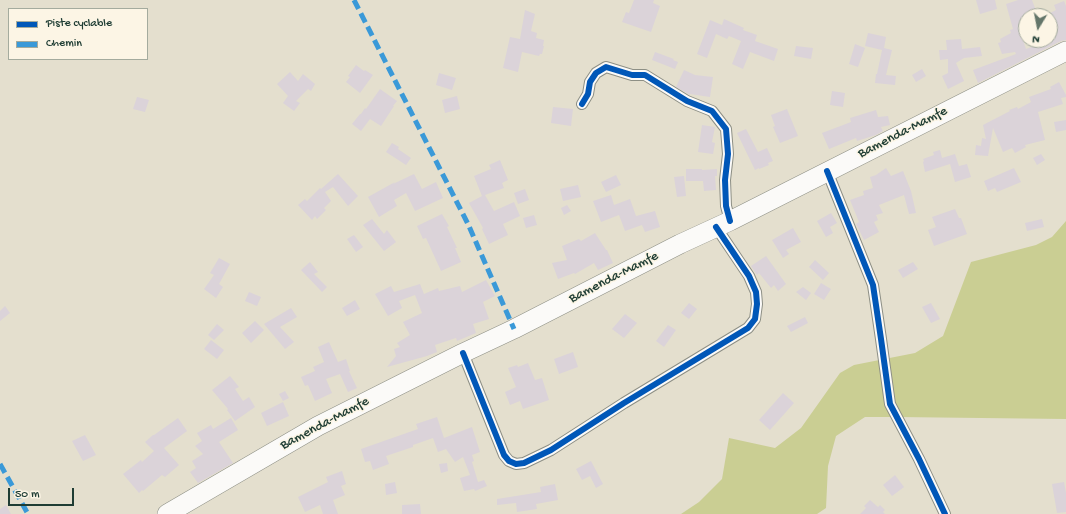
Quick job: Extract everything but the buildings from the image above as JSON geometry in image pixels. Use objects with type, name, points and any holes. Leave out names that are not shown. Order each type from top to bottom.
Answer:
[{"type":"highway","name":"Bamenda-Mamfe","points":[[166,514],[318,426],[1066,51]]},
{"type":"street","points":[[463,353],[504,455],[509,461],[516,464],[524,463],[551,450],[624,403],[748,328],[755,319],[757,304],[756,292],[723,224],[726,206],[725,180],[728,154],[726,129],[712,112],[687,101],[645,75],[632,75],[606,67],[596,73],[590,82],[588,94],[582,104]]},
{"type":"street","points":[[827,171],[873,285],[890,404],[919,459],[945,514]]},
{"type":"green space","points":[[1066,221],[1066,419],[865,417],[836,436],[828,466],[826,508],[817,514],[681,514],[699,502],[722,479],[729,438],[775,448],[801,428],[840,373],[854,365],[915,353],[943,336],[971,262],[1036,245],[1052,237]]},
{"type":"marked path","points":[[354,0],[468,224],[514,329]]},
{"type":"marked path","points":[[0,464],[28,514]]},
{"type":"cycle path","points":[[582,104],[588,94],[590,82],[596,73],[606,67],[632,75],[645,75],[687,101],[712,111],[726,129],[728,154],[725,180],[726,206],[730,221]]},
{"type":"cycle path","points":[[827,171],[873,285],[890,404],[919,459],[945,514]]},
{"type":"cycle path","points":[[463,353],[504,455],[509,461],[516,464],[524,463],[551,450],[624,403],[748,328],[755,319],[757,304],[756,292],[749,276],[716,227]]}]
